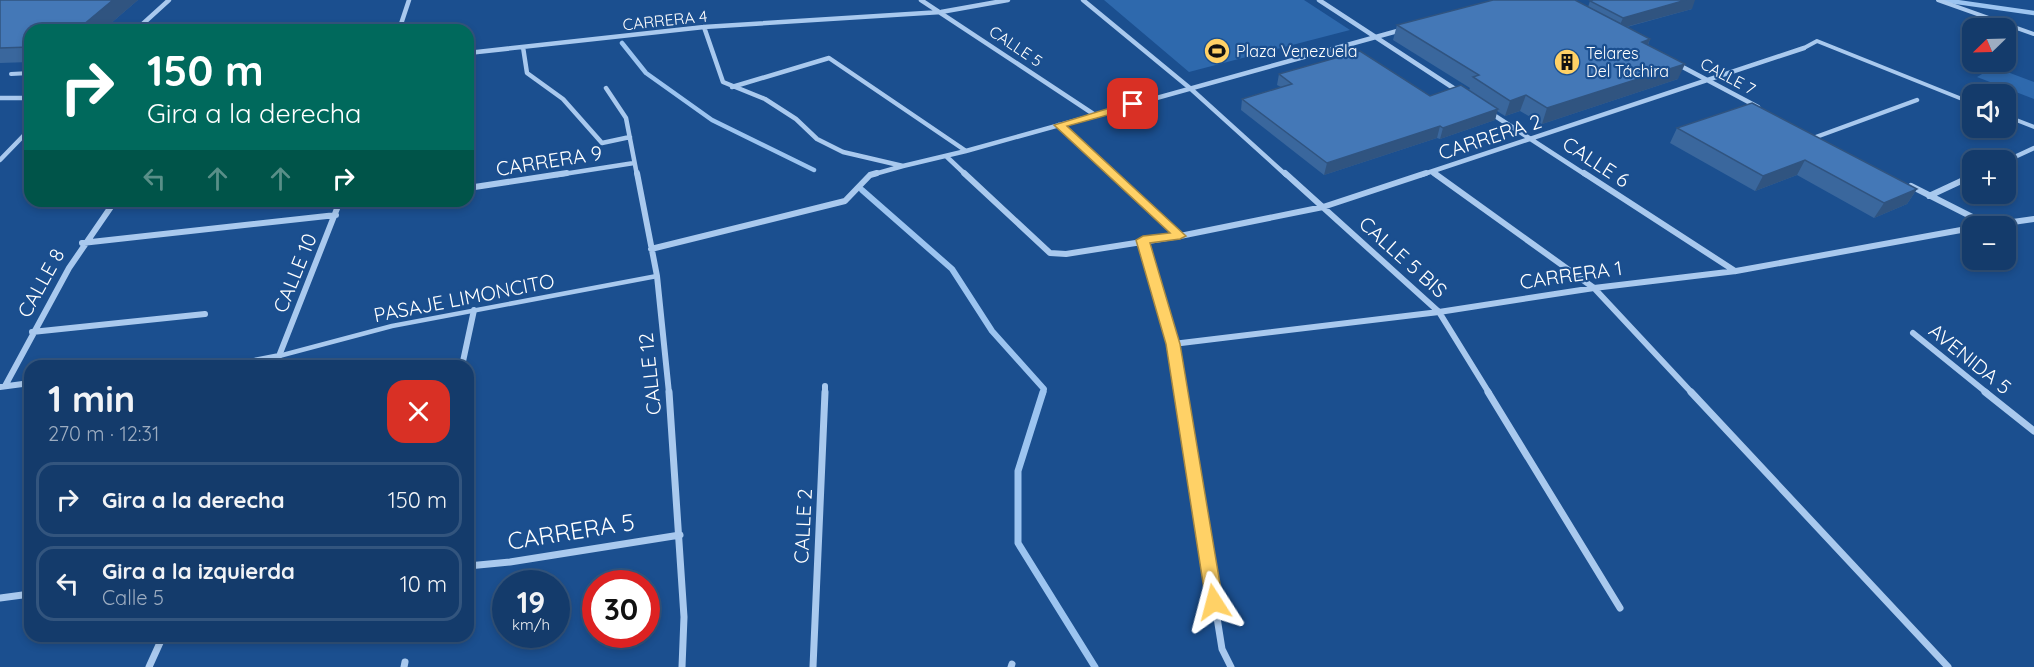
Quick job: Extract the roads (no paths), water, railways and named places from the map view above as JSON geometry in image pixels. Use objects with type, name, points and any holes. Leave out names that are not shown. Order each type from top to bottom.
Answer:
[{"type":"street","points":[[143,24],[169,0]]},
{"type":"street","points":[[401,24],[409,0]]},
{"type":"street","name":"CALLE 5","points":[[921,0],[1095,115]]},
{"type":"street","name":"CARRERA 4","points":[[474,52],[705,27],[940,12],[1008,0]]},
{"type":"street","name":"CALLE 5 BIS","points":[[1083,0],[1191,88],[1439,312],[1620,608]]},
{"type":"street","points":[[1319,0],[1463,94]]},
{"type":"street","points":[[705,27],[723,82],[765,99],[796,119],[817,139],[843,152],[903,166]]},
{"type":"street","points":[[651,249],[845,201],[870,175],[966,151],[1409,28]]},
{"type":"street","points":[[523,46],[527,73],[563,99],[602,143],[630,137]]},
{"type":"street","name":"CARRERA 2","points":[[946,156],[1050,253],[1066,254],[1143,240],[1180,236],[1323,207],[1804,48]]},
{"type":"street","points":[[732,87],[829,58],[966,151]]},
{"type":"street","name":"CALLE 7","points":[[1666,59],[1767,111]]},
{"type":"street","name":"CALLE 12","points":[[606,88],[626,118],[657,276],[680,535],[684,617],[682,667]]},
{"type":"street","points":[[0,98],[24,98]]},
{"type":"street","points":[[1816,137],[1917,100]]},
{"type":"street","name":"CALLE 6","points":[[1483,107],[1736,271]]},
{"type":"street","points":[[1059,125],[1180,236]]},
{"type":"street","points":[[1806,132],[1826,142]]},
{"type":"street","points":[[0,160],[24,135]]},
{"type":"street","points":[[2016,156],[2034,148]]},
{"type":"street","name":"CARRERA 9","points":[[474,187],[634,163]]},
{"type":"street","points":[[1432,172],[1594,288],[1948,667]]},
{"type":"street","points":[[1901,181],[1966,216]]},
{"type":"street","points":[[1929,196],[1962,181]]},
{"type":"street","name":"CALLE 8","points":[[2,387],[82,243],[110,207]]},
{"type":"street","name":"CALLE 10","points":[[279,356],[338,207]]},
{"type":"street","points":[[82,243],[336,215]]},
{"type":"street","points":[[2016,222],[2034,219]]},
{"type":"street","name":"CARRERA 1","points":[[1173,344],[1439,312],[1594,288],[1736,271],[1962,230]]},
{"type":"street","points":[[1143,240],[1173,344],[1222,649],[1231,667]]},
{"type":"street","points":[[463,360],[474,310]]},
{"type":"street","points":[[32,332],[205,314]]},
{"type":"street","name":"AVENIDA 5","points":[[1913,333],[2034,431]]},
{"type":"street","points":[[259,360],[279,356]]},
{"type":"street","points":[[2,387],[24,384]]},
{"type":"street","name":"CALLE 2","points":[[813,667],[825,386]]},
{"type":"street","name":"CARRERA 5","points":[[474,565],[510,562],[680,535]]},
{"type":"street","points":[[0,598],[24,595]]},
{"type":"street","points":[[149,667],[160,642]]},
{"type":"lane","points":[[1938,0],[2034,33]]},
{"type":"lane","points":[[1804,48],[1817,41],[1962,99]]},
{"type":"lane","points":[[11,75],[24,74]]},
{"type":"lane","points":[[2016,120],[2034,127]]},
{"type":"lane","name":"PASAJE LIMONCITO","points":[[279,356],[392,326],[657,276]]},
{"type":"waterway","points":[[1943,0],[2034,13]]},
{"type":"waterway","points":[[622,43],[646,73],[712,120],[814,170]]},
{"type":"waterway","points":[[862,190],[952,269],[992,331],[1044,389],[1043,393]]},
{"type":"waterway","points":[[1043,392],[1018,471],[1018,543],[1095,667]]},
{"type":"place","name":"Plaza Venezuela","points":[[1217,51]]},
{"type":"place","name":"Telares Del Táchira","points":[[1567,62]]}]
